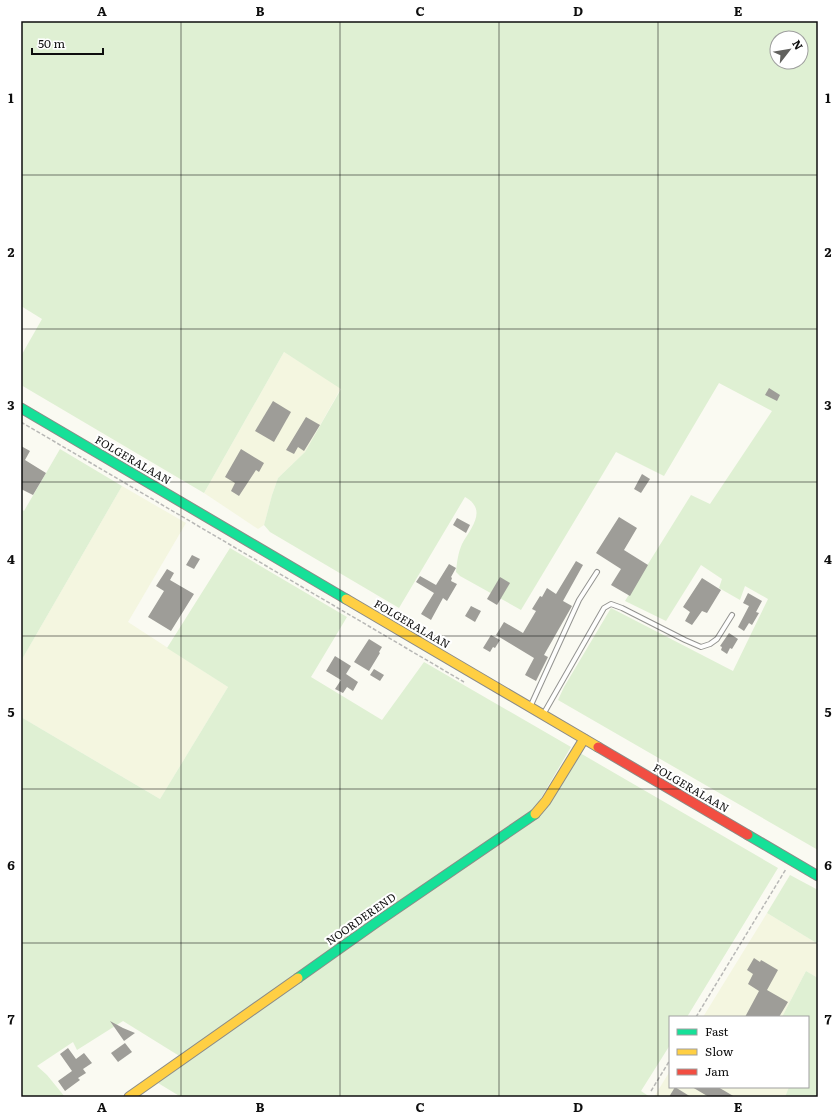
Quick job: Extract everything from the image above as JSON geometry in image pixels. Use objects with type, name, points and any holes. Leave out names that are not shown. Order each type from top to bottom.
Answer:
[{"type":"main road","name":"FOLGERALAAN","points":[[21,408],[818,876]]},
{"type":"main road","name":"NOORDEREND","points":[[129,1097],[377,922],[534,815],[546,801],[584,739]]},
{"type":"lane","points":[[530,707],[579,600],[597,572]]},
{"type":"lane","points":[[543,715],[604,608],[611,604],[701,647],[710,644],[717,639],[732,615]]},
{"type":"path","points":[[21,422],[470,685]]},
{"type":"path","points":[[697,1016],[791,860]]},
{"type":"path","points":[[651,1091],[669,1062]]},
{"type":"green space","points":[[21,21],[818,21],[818,850],[558,700],[564,687],[611,608],[733,671],[768,599],[745,586],[740,600],[719,588],[722,579],[701,565],[666,621],[625,601],[691,495],[710,504],[772,411],[719,383],[664,476],[616,452],[521,610],[460,576],[456,572],[462,544],[473,526],[477,513],[472,502],[465,497],[399,608],[270,532],[264,525],[278,478],[305,452],[341,389],[284,352],[204,493],[21,385],[21,356],[42,319],[21,306]]},
{"type":"green space","points":[[284,352],[341,388],[305,452],[278,478],[264,525],[258,529],[204,493]]},
{"type":"green space","points":[[60,449],[122,486],[21,661],[21,509],[24,511]]},
{"type":"green space","points":[[122,486],[186,523],[128,622],[228,687],[160,799],[21,717],[21,661]]},
{"type":"green space","points":[[230,548],[347,617],[311,677],[382,720],[424,662],[571,747],[534,810],[181,1057],[123,1021],[77,1050],[73,1042],[37,1066],[47,1075],[65,1097],[21,1097],[21,717],[160,799],[228,687],[167,648]]},
{"type":"green space","points":[[580,753],[778,868],[688,1016],[669,1016],[669,1047],[641,1091],[650,1097],[181,1097],[158,1083],[374,929],[539,815]]},
{"type":"green space","points":[[790,875],[818,890],[818,944],[767,913]]},
{"type":"green space","points":[[767,913],[818,944],[818,978],[806,971],[783,1016],[704,1016]]},
{"type":"green space","points":[[806,971],[818,978],[818,1097],[785,1097],[789,1088],[809,1088],[809,1016],[783,1016]]},
{"type":"green space","points":[[669,1073],[669,1088],[789,1088],[785,1097],[654,1097]]},
{"type":"building","points":[[769,388],[780,395],[777,401],[765,395]]},
{"type":"building","points":[[273,401],[291,412],[274,442],[255,431]]},
{"type":"building","points":[[306,417],[320,425],[304,451],[298,447],[294,454],[286,450]]},
{"type":"building","points":[[21,446],[30,451],[25,460],[46,473],[33,495],[21,489]]},
{"type":"building","points":[[241,449],[264,463],[259,472],[256,470],[239,496],[231,491],[235,483],[225,477]]},
{"type":"building","points":[[642,474],[650,479],[641,493],[634,489]]},
{"type":"building","points":[[619,517],[637,528],[624,550],[648,565],[630,596],[611,585],[621,569],[596,553]]},
{"type":"building","points":[[457,518],[470,525],[466,533],[453,525]]},
{"type":"building","points":[[192,555],[200,559],[194,569],[186,565]]},
{"type":"building","points":[[576,561],[583,565],[563,601],[572,606],[544,655],[548,657],[536,681],[525,675],[534,658],[496,635],[504,622],[523,633],[536,611],[532,609],[540,596],[542,597],[547,588],[556,594]]},
{"type":"building","points":[[449,564],[456,568],[451,577],[451,581],[457,584],[447,601],[443,598],[431,620],[421,614],[434,593],[416,582],[420,576],[436,585]]},
{"type":"building","points":[[167,569],[174,573],[170,580],[194,594],[171,631],[148,617],[164,591],[156,586]]},
{"type":"building","points":[[500,577],[510,583],[497,605],[487,599]]},
{"type":"building","points":[[702,578],[721,590],[707,613],[702,611],[692,625],[685,621],[690,612],[683,607]]},
{"type":"building","points":[[748,593],[762,601],[756,612],[759,613],[752,625],[749,623],[744,631],[738,627],[749,606],[743,603]]},
{"type":"building","points":[[471,606],[481,611],[475,622],[465,616]]},
{"type":"building","points":[[729,633],[738,639],[727,654],[721,650],[722,647],[720,646]]},
{"type":"building","points":[[491,635],[500,640],[495,648],[493,647],[490,652],[483,648]]},
{"type":"building","points":[[369,639],[382,647],[369,671],[354,662]]},
{"type":"building","points":[[335,656],[351,666],[346,674],[358,682],[353,691],[347,687],[343,693],[335,689],[341,680],[326,671]]},
{"type":"building","points":[[374,669],[384,675],[380,681],[370,675]]},
{"type":"building","points":[[754,958],[760,962],[761,960],[778,970],[767,990],[788,1002],[780,1016],[746,1016],[759,991],[748,984],[753,974],[747,970]]},
{"type":"building","points":[[110,1021],[123,1028],[135,1033],[124,1041]]},
{"type":"building","points":[[125,1043],[132,1052],[118,1062],[111,1053]]},
{"type":"building","points":[[68,1048],[76,1059],[84,1053],[92,1063],[83,1069],[86,1073],[78,1078],[80,1080],[65,1091],[58,1081],[72,1071],[60,1054]]},
{"type":"building","points":[[674,1088],[677,1088],[691,1097],[669,1097]]},
{"type":"building","points":[[694,1088],[720,1088],[735,1097],[709,1097]]},
{"type":"traffic: fast","points":[[21,408],[346,599]]},
{"type":"traffic: fast","points":[[298,978],[535,814]]},
{"type":"traffic: fast","points":[[748,835],[818,876]]},
{"type":"traffic: slow","points":[[346,599],[598,747]]},
{"type":"traffic: slow","points":[[535,814],[546,801],[584,739]]},
{"type":"traffic: slow","points":[[129,1097],[298,978]]},
{"type":"traffic: jam","points":[[598,747],[748,835]]}]
